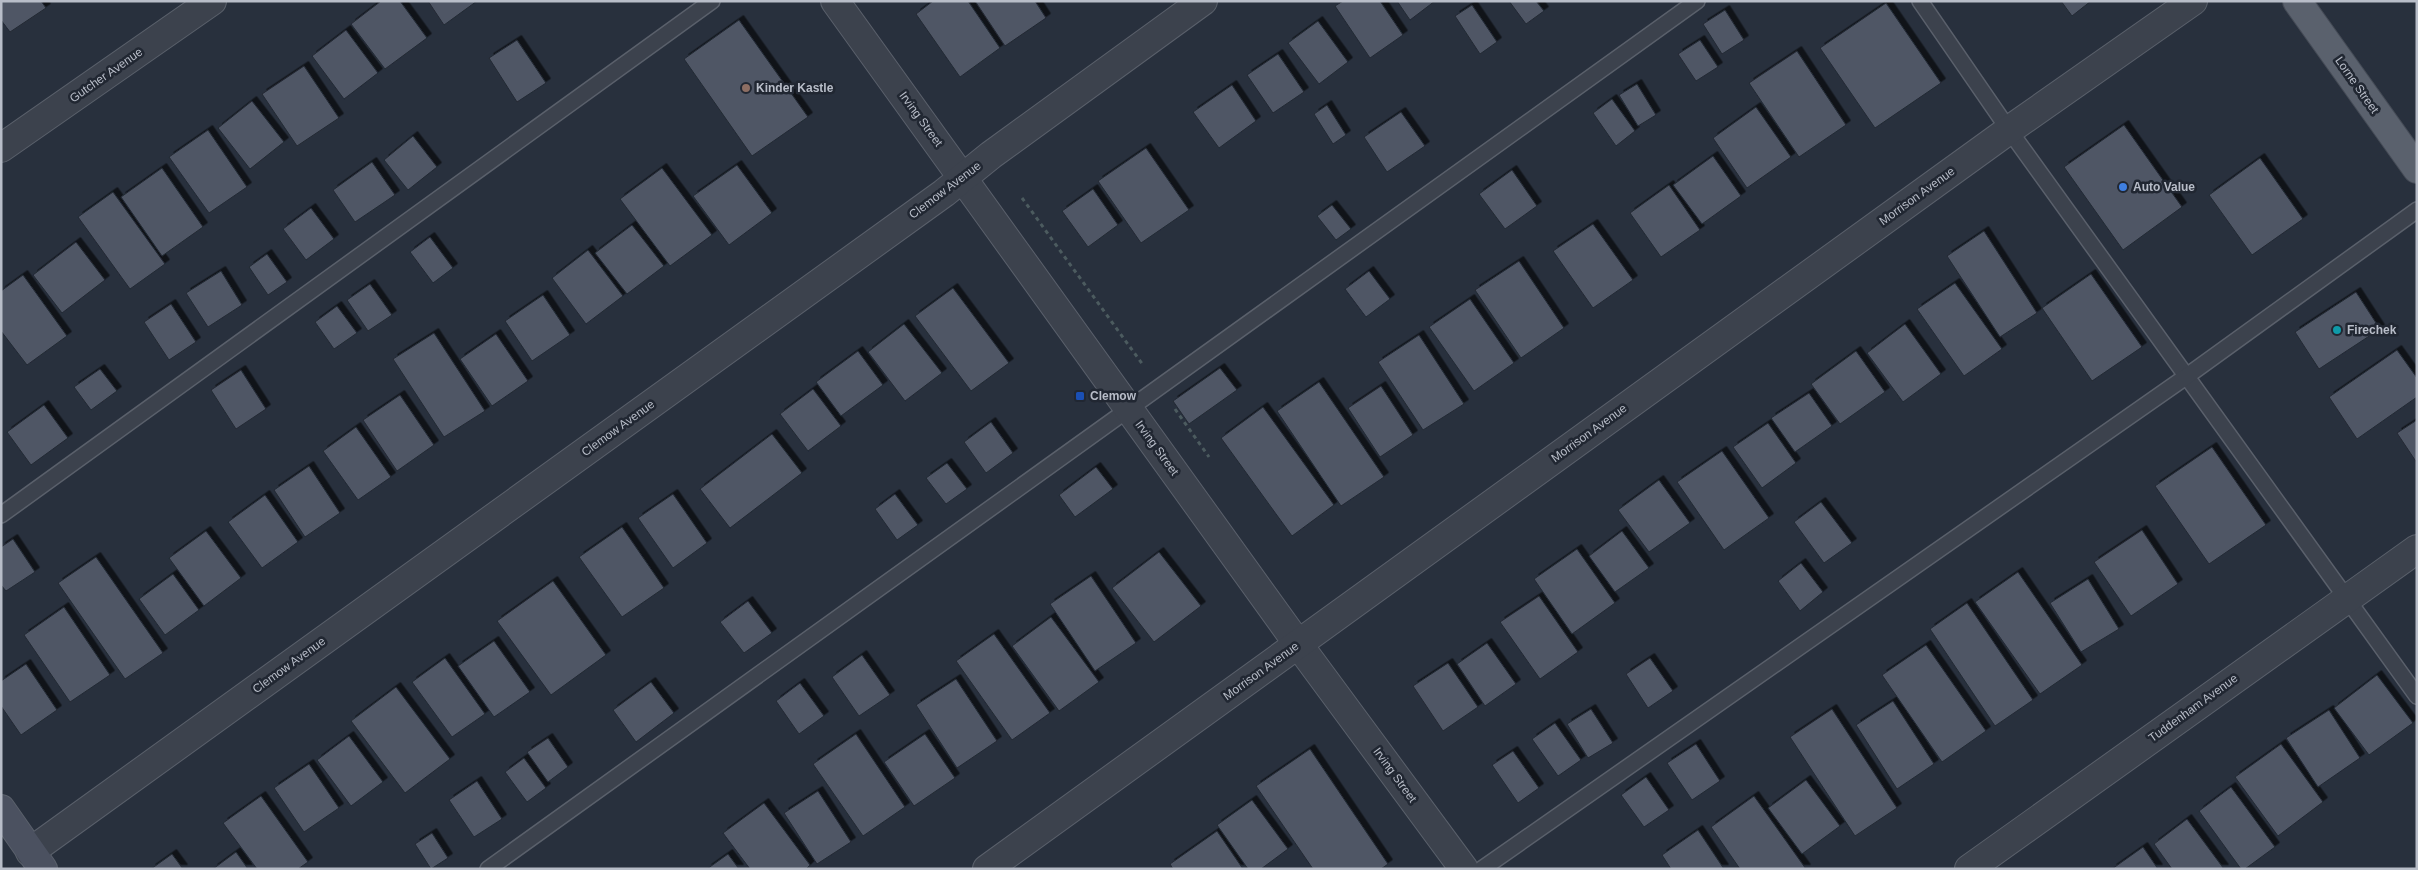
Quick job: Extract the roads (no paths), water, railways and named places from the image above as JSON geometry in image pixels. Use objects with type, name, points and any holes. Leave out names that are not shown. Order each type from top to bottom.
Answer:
[{"type":"main road","name":"Lorne Street","points":[[2297,1],[2417,169]]},
{"type":"street","name":"Gutcher Avenue","points":[[1,148],[212,1]]},
{"type":"street","name":"Irving Street","points":[[835,1],[963,176],[1298,644],[1464,869]]},
{"type":"street","name":"Clemow Avenue","points":[[36,860],[1203,1]]},
{"type":"street","name":"Morrison Avenue","points":[[987,869],[2009,130],[2193,1]]},
{"type":"street","name":"Tuddenham Avenue","points":[[1969,869],[2417,549]]},
{"type":"street","points":[[1,810],[36,860]]},
{"type":"lane","points":[[1,516],[712,1]]},
{"type":"lane","points":[[488,869],[1130,410],[1697,1]]},
{"type":"lane","points":[[1920,1],[2009,130],[2417,696]]},
{"type":"lane","points":[[1482,869],[2187,376],[2417,210]]},
{"type":"place","name":"Kinder Kastle","points":[[746,88]]},
{"type":"place","name":"Auto Value","points":[[2123,187]]},
{"type":"place","name":"Firechek","points":[[2337,330]]},
{"type":"place","name":"Clemow","points":[[1080,396]]}]
